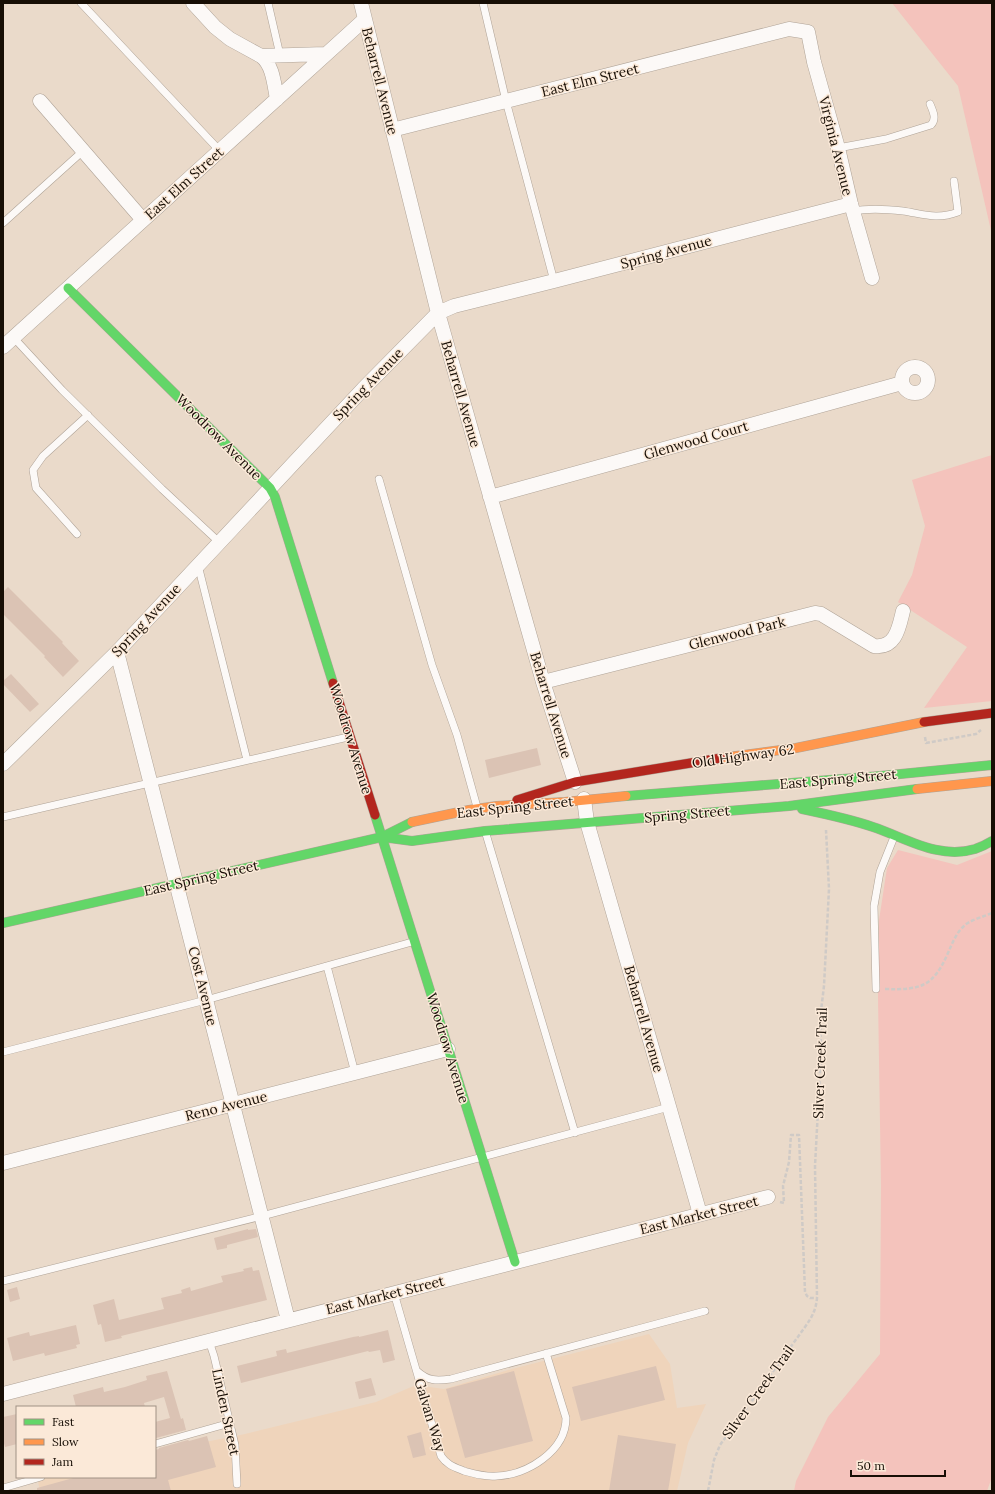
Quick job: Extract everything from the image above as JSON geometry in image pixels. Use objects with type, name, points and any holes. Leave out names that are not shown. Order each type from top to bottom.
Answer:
[{"type":"main road","name":"Woodrow Avenue","points":[[68,288],[270,488],[275,497],[515,1262]]},
{"type":"main road","name":"Old Highway 62","points":[[497,806],[575,782],[703,761],[796,748],[922,722],[992,713]]},
{"type":"main road","name":"East Spring Street","points":[[3,923],[382,837],[410,823],[477,809],[497,806],[566,802],[584,799],[880,776],[992,765]]},
{"type":"main road","name":"Spring Street","points":[[382,837],[412,841],[485,831],[789,806],[875,794],[990,782]]},
{"type":"main road","points":[[789,806],[873,827],[935,850],[958,853],[971,852],[992,841]]},
{"type":"street","points":[[193,3],[214,27],[230,39],[266,60],[270,67],[277,99]]},
{"type":"street","name":"Beharrell Avenue","points":[[361,3],[438,313],[543,682],[575,782]]},
{"type":"street","name":"East Elm Street","points":[[3,347],[365,19]]},
{"type":"street","name":"East Elm Street","points":[[392,130],[789,29]]},
{"type":"street","name":"Virginia Avenue","points":[[789,29],[808,32],[814,62],[872,278]]},
{"type":"street","points":[[261,56],[325,54]]},
{"type":"street","points":[[40,101],[143,220]]},
{"type":"street","name":"Spring Avenue","points":[[3,764],[116,652],[363,389],[438,313],[454,306],[852,208]]},
{"type":"street","name":"Glenwood Court","points":[[490,498],[902,383]]},
{"type":"street","name":"Glenwood Park","points":[[543,682],[815,613],[821,614],[874,646],[882,647],[890,643],[896,634],[903,611]]},
{"type":"street","name":"Cost Avenue","points":[[116,652],[288,1320]]},
{"type":"street","name":"Beharrell Avenue","points":[[584,799],[587,822],[700,1214]]},
{"type":"street","name":"Reno Avenue","points":[[3,1163],[448,1049]]},
{"type":"street","name":"East Market Street","points":[[4,1390],[209,1341],[700,1214],[772,1199]]},
{"type":"lane","points":[[81,3],[220,151]]},
{"type":"lane","points":[[268,3],[280,55]]},
{"type":"lane","points":[[483,3],[506,101],[554,281]]},
{"type":"lane","points":[[838,148],[886,139],[931,125],[934,122],[935,117],[930,104]]},
{"type":"lane","points":[[3,223],[83,151]]},
{"type":"lane","points":[[852,208],[904,211],[929,216],[948,216],[958,212],[954,182]]},
{"type":"lane","points":[[14,338],[62,390],[162,489],[220,542]]},
{"type":"lane","points":[[77,534],[36,488],[33,470],[43,456],[88,415]]},
{"type":"lane","points":[[379,479],[432,665],[458,735],[477,809]]},
{"type":"lane","points":[[198,565],[247,760]]},
{"type":"lane","points":[[3,817],[350,736]]},
{"type":"lane","points":[[485,831],[575,1133]]},
{"type":"lane","points":[[876,989],[874,906],[880,872],[895,836]]},
{"type":"lane","points":[[3,1052],[206,1000],[414,941]]},
{"type":"lane","points":[[327,966],[355,1073]]},
{"type":"lane","points":[[3,1281],[262,1216],[669,1107]]},
{"type":"lane","name":"Galvan Way","points":[[394,1293],[441,1456],[445,1462],[451,1466],[478,1475],[504,1476],[529,1467],[557,1447],[566,1426],[566,1418],[546,1353]]},
{"type":"lane","points":[[416,1371],[424,1378],[441,1380],[705,1311]]},
{"type":"lane","name":"Linden Street","points":[[209,1341],[213,1351],[236,1445],[237,1484]]},
{"type":"lane","points":[[156,1444],[230,1423]]},
{"type":"lane","points":[[3,1488],[38,1478]]},
{"type":"path","name":"Silver Creek Trail","points":[[708,1491],[714,1460],[720,1445],[813,1315],[817,1298],[816,1166],[821,1053],[820,1019],[824,986],[828,889],[827,828]]},
{"type":"path","points":[[876,989],[908,990],[929,982],[941,969],[954,940],[964,925],[992,913]]},
{"type":"path","name":"Silver Creek Trail","points":[[772,1199],[784,1203],[783,1186],[789,1162],[791,1135],[799,1135],[805,1292],[810,1298],[817,1298]]},
{"type":"shaded area","points":[[892,3],[992,3],[992,235],[958,86]]},
{"type":"shaded area","points":[[992,455],[992,701],[924,708],[967,647],[898,602],[912,575],[925,526],[912,480]]},
{"type":"shaded area","points":[[898,850],[957,865],[992,851],[992,1477],[987,1491],[794,1491],[796,1481],[828,1417],[880,1354],[881,1185],[878,997],[879,920],[887,868]]},
{"type":"shaded area","points":[[649,1334],[670,1364],[677,1408],[706,1404],[688,1443],[677,1491],[40,1491],[37,1478],[156,1478],[156,1452],[245,1434],[376,1402],[416,1385],[444,1389],[512,1369]]},
{"type":"building","points":[[8,587],[63,642],[62,643],[79,661],[63,677],[44,657],[45,656],[3,614],[3,592]]},
{"type":"building","points":[[11,674],[39,704],[30,712],[3,684],[3,681]]},
{"type":"building","points":[[537,748],[541,765],[489,778],[485,760]]},
{"type":"building","points":[[248,1229],[256,1229],[258,1237],[227,1245],[227,1248],[217,1250],[214,1238]]},
{"type":"building","points":[[252,1267],[253,1271],[259,1270],[267,1300],[121,1336],[122,1338],[105,1342],[101,1324],[98,1325],[93,1305],[114,1299],[119,1320],[164,1309],[161,1298],[182,1293],[181,1290],[190,1287],[191,1291],[223,1282],[221,1276],[244,1271],[243,1269]]},
{"type":"building","points":[[17,1287],[20,1299],[10,1302],[7,1290]]},
{"type":"building","points":[[76,1325],[80,1344],[76,1345],[77,1348],[45,1356],[44,1353],[13,1361],[7,1338],[29,1332],[30,1336]]},
{"type":"building","points":[[388,1330],[395,1360],[383,1363],[380,1350],[368,1351],[241,1383],[237,1366],[277,1356],[276,1351],[286,1349],[287,1353]]},
{"type":"building","points":[[656,1366],[665,1400],[581,1421],[572,1387]]},
{"type":"building","points":[[167,1371],[181,1419],[183,1418],[186,1430],[156,1438],[156,1422],[170,1418],[164,1397],[144,1403],[145,1406],[76,1406],[73,1395],[103,1387],[104,1392],[125,1387],[147,1380],[146,1376]]},
{"type":"building","points":[[514,1371],[533,1441],[465,1458],[446,1389]]},
{"type":"building","points":[[371,1378],[376,1395],[359,1399],[355,1382]]},
{"type":"building","points":[[16,1414],[16,1444],[5,1447],[3,1440],[3,1417]]},
{"type":"building","points":[[421,1432],[426,1455],[413,1458],[407,1436]]},
{"type":"building","points":[[618,1435],[676,1444],[668,1491],[609,1491]]},
{"type":"building","points":[[207,1436],[216,1467],[168,1480],[171,1491],[37,1491],[37,1488],[73,1478],[156,1478],[156,1450],[188,1440]]},
{"type":"traffic: fast","points":[[68,288],[270,488],[275,497],[333,683]]},
{"type":"traffic: fast","points":[[626,796],[880,776],[992,765]]},
{"type":"traffic: fast","points":[[382,837],[412,841],[485,831],[789,806],[917,789]]},
{"type":"traffic: fast","points":[[802,809],[864,824],[910,842],[936,850],[962,852],[975,849],[992,841]]},
{"type":"traffic: fast","points":[[375,815],[515,1262]]},
{"type":"traffic: fast","points":[[3,923],[382,837],[412,822]]},
{"type":"traffic: slow","points":[[721,758],[796,748],[924,722]]},
{"type":"traffic: slow","points":[[917,789],[992,781]]},
{"type":"traffic: slow","points":[[412,822],[469,810],[497,806],[565,802],[626,796]]},
{"type":"traffic: jam","points":[[333,683],[375,815]]},
{"type":"traffic: jam","points":[[924,722],[992,713]]},
{"type":"traffic: jam","points":[[517,800],[575,782],[721,758]]}]
